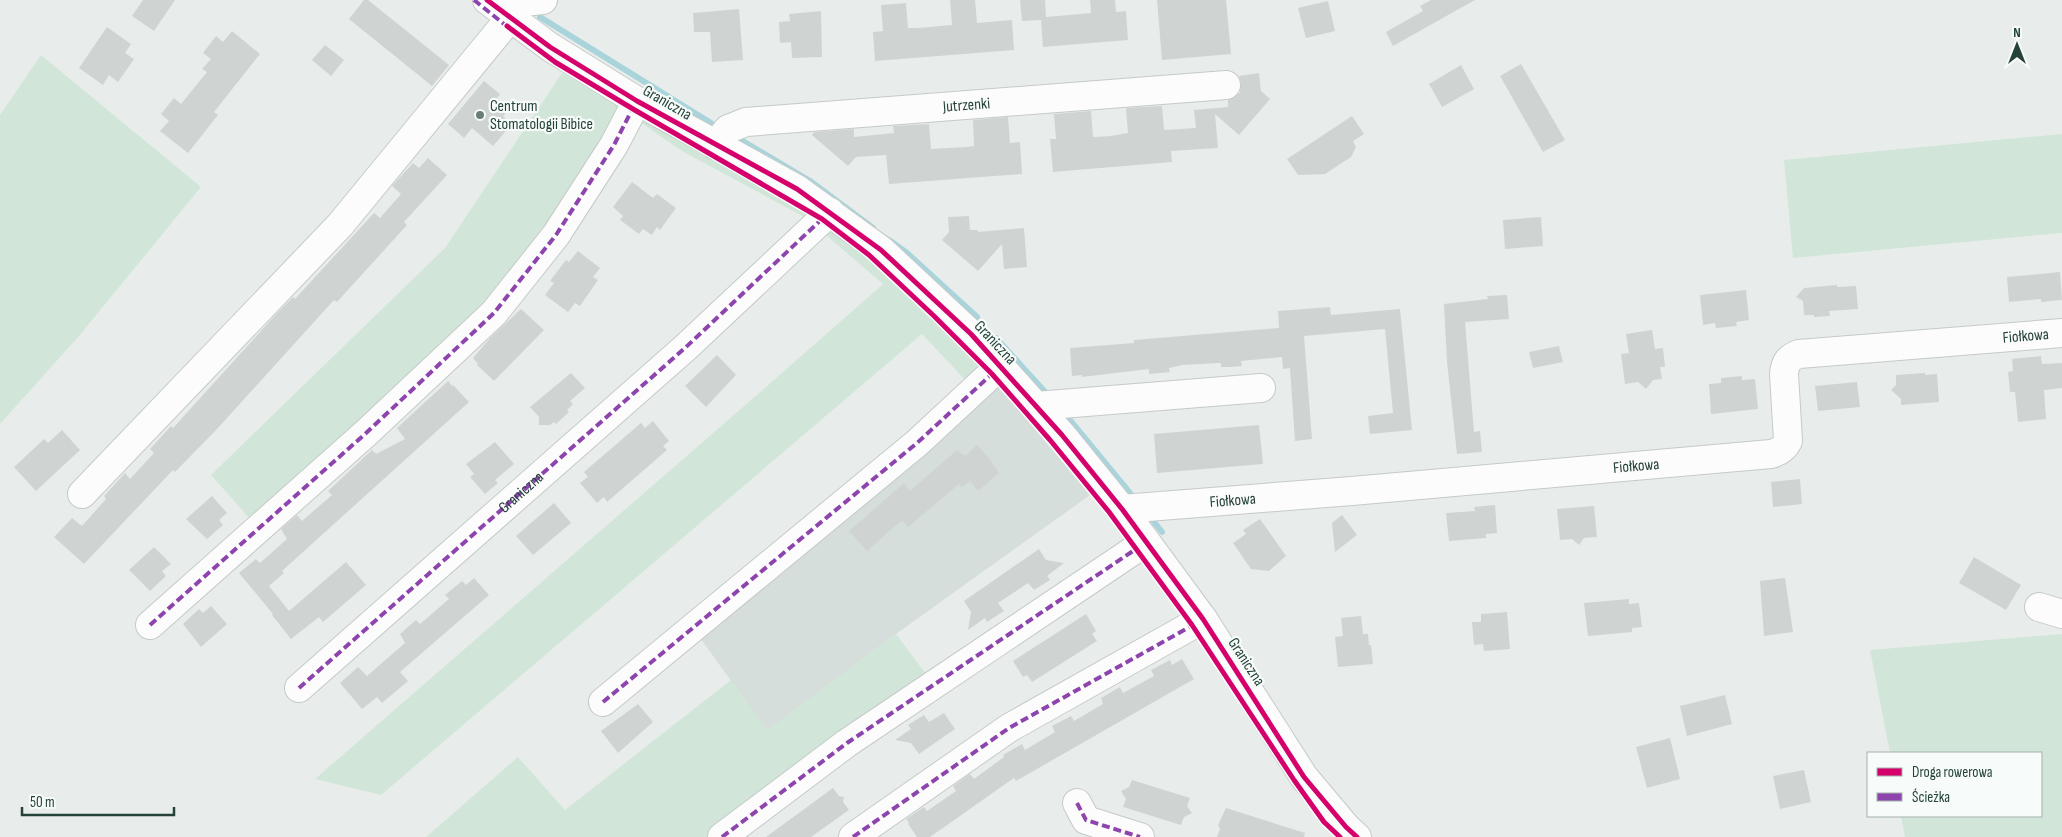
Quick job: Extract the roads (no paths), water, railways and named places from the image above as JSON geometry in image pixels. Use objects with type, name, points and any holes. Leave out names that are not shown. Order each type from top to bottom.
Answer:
[{"type":"street","name":"Graniczna","points":[[487,0],[506,9],[550,46],[637,100],[714,145],[797,189],[881,250],[971,334],[1036,406],[1122,508],[1203,619],[1304,777],[1346,827],[1357,837]]},
{"type":"street","points":[[82,494],[340,225],[506,9],[523,2],[543,0]]},
{"type":"street","name":"Jutrzenki","points":[[714,145],[728,129],[746,122],[1226,85]]},
{"type":"street","points":[[150,625],[365,434],[494,313],[556,235],[614,145],[637,100]]},
{"type":"street","name":"Graniczna","points":[[299,688],[685,348],[830,212]]},
{"type":"street","name":"Fiołkowa","points":[[1122,508],[1352,491],[1778,452],[1788,441],[1784,366],[1792,357],[1799,354],[2062,333]]},
{"type":"street","name":"Graniczna","points":[[603,702],[917,443],[1000,366]]},
{"type":"street","points":[[1036,406],[1260,388]]},
{"type":"street","points":[[722,837],[847,743],[1146,542]]},
{"type":"street","points":[[853,837],[1009,728],[1203,619]]},
{"type":"street","points":[[1077,803],[1086,820],[1140,837]]},
{"type":"waterway","points":[[540,17],[711,123]]},
{"type":"waterway","points":[[741,140],[810,181],[873,228]]},
{"type":"waterway","points":[[889,240],[907,253],[977,317]]},
{"type":"waterway","points":[[996,338],[1046,393]]},
{"type":"waterway","points":[[1069,419],[1134,498]]},
{"type":"waterway","points":[[1154,522],[1162,532]]},
{"type":"place","name":"Centrum Stomatologii Bibice","points":[[480,115]]}]
